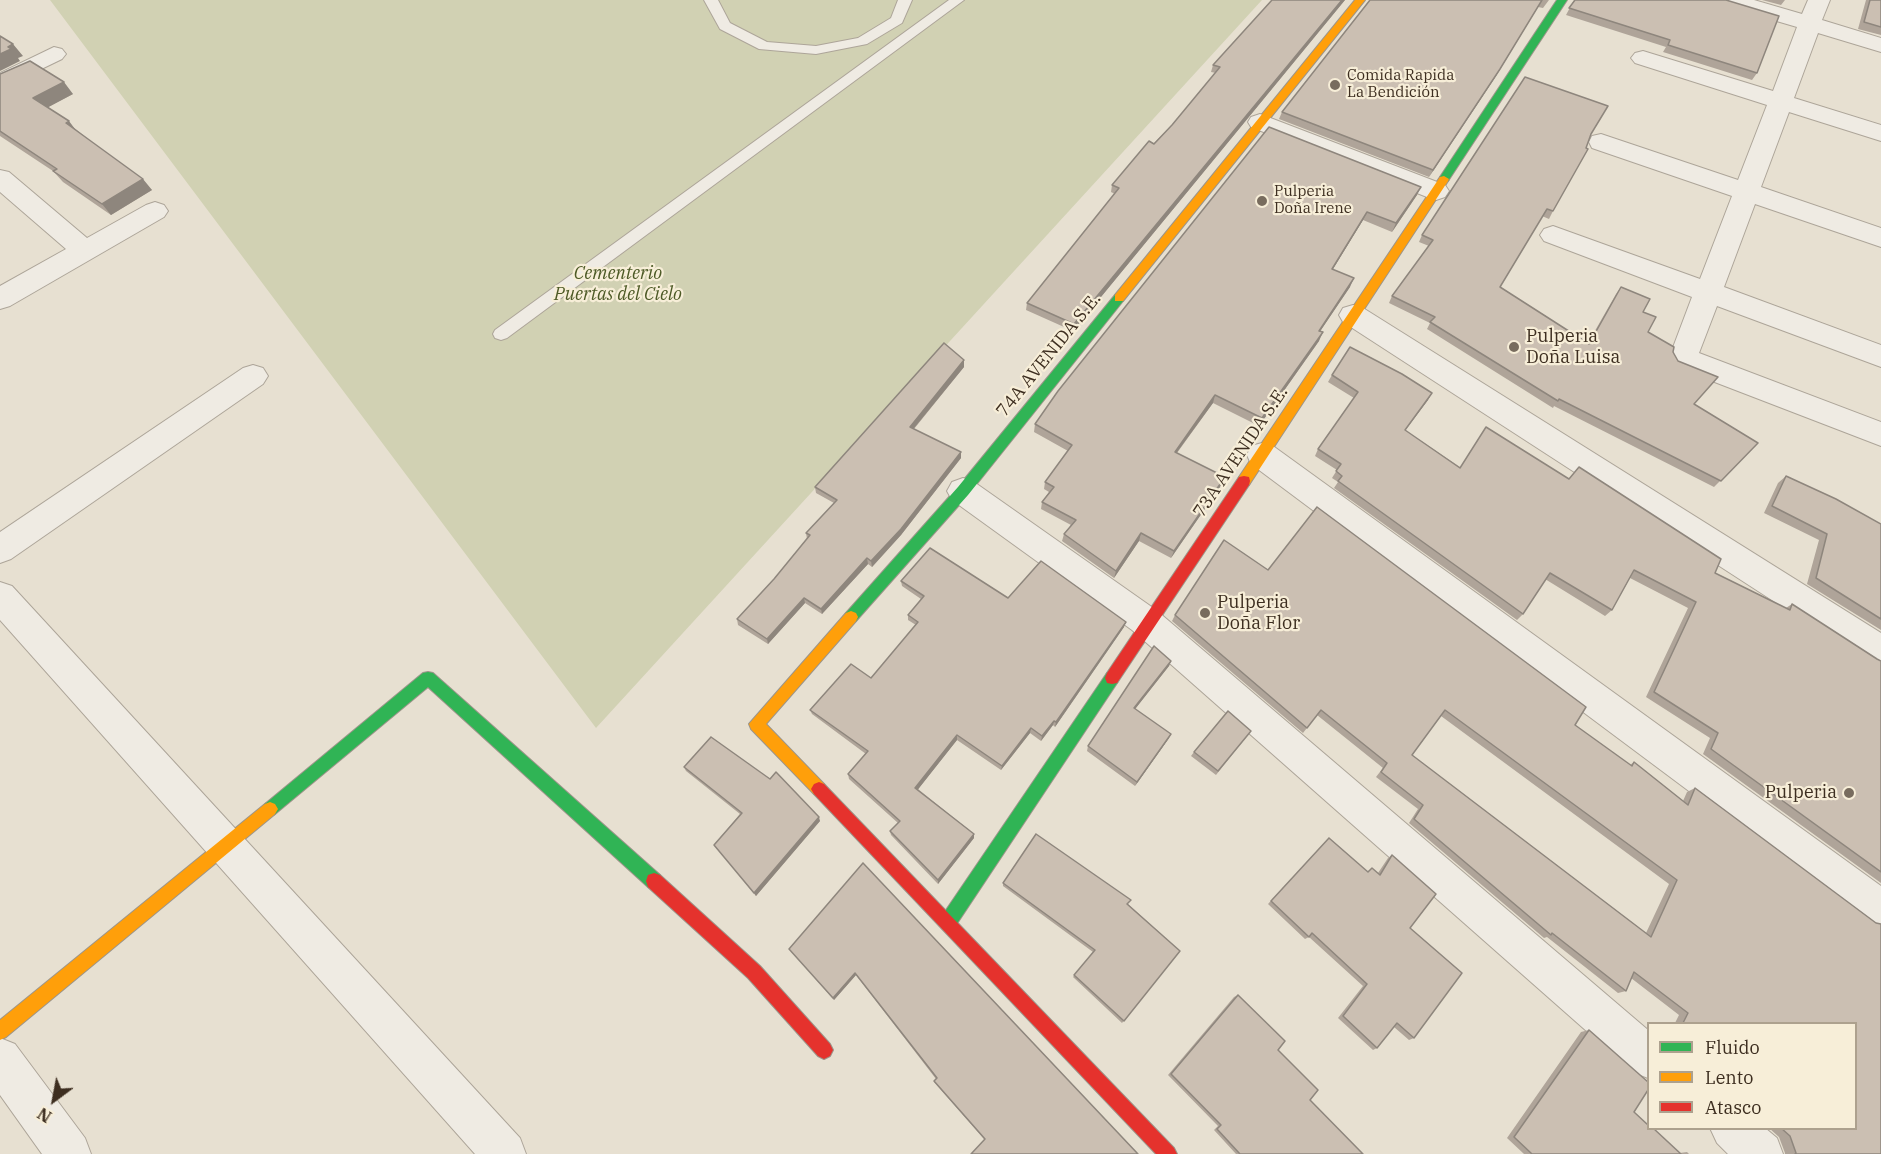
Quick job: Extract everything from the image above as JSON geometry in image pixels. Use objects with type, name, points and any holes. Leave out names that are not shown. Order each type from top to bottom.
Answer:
[{"type":"street","name":"74A AVENIDA S.E.","points":[[948,922],[756,724],[963,491],[1360,0]]},
{"type":"street","name":"73A AVENIDA S.E.","points":[[948,922],[1262,455],[1562,0]]},
{"type":"street","points":[[1730,0],[1881,45]]},
{"type":"street","points":[[1819,0],[1683,358],[1881,434]]},
{"type":"street","points":[[0,82],[54,54]]},
{"type":"street","points":[[1643,58],[1881,133]]},
{"type":"street","points":[[1260,122],[1436,191]]},
{"type":"street","points":[[1601,142],[1881,238]]},
{"type":"street","points":[[0,178],[85,251]]},
{"type":"street","points":[[0,299],[155,211]]},
{"type":"street","points":[[1552,235],[1881,356]]},
{"type":"street","points":[[1353,315],[1881,652]]},
{"type":"street","points":[[0,549],[253,376]]},
{"type":"street","points":[[1262,455],[1881,910]]},
{"type":"street","points":[[963,491],[1148,624],[1647,1056]]},
{"type":"street","points":[[0,596],[504,1154]]},
{"type":"street","points":[[0,1031],[428,678],[754,972],[824,1050]]},
{"type":"street","points":[[948,922],[1168,1154]]},
{"type":"street","points":[[0,1059],[69,1154]]},
{"type":"street","points":[[1734,1130],[1761,1154]]},
{"type":"lane","points":[[711,0],[725,26],[764,46],[816,50],[862,40],[897,20],[905,0]]},
{"type":"lane","points":[[501,334],[957,0]]},
{"type":"lane","points":[[897,20],[925,25]]},
{"type":"green space","name":"Cementerio Puertas del Cielo","points":[[50,0],[1262,0],[596,728]]},
{"type":"building","points":[[1272,0],[1342,0],[1074,324],[1027,303],[1119,188],[1112,185],[1149,141],[1154,144],[1172,125],[1220,67],[1213,65]]},
{"type":"building","points":[[1370,0],[1542,0],[1500,69],[1433,170],[1282,112]]},
{"type":"building","points":[[1575,0],[1726,0],[1779,16],[1757,73],[1668,45],[1670,40],[1569,8]]},
{"type":"building","points":[[1870,0],[1881,0],[1881,27],[1864,22]]},
{"type":"building","points":[[0,36],[13,44],[8,47],[11,49],[0,54]]},
{"type":"building","points":[[30,61],[64,82],[33,98],[69,121],[66,123],[143,179],[102,204],[53,171],[57,169],[0,131],[0,74]]},
{"type":"building","points":[[1525,77],[1608,106],[1591,134],[1586,148],[1588,149],[1553,211],[1547,209],[1500,287],[1589,344],[1621,287],[1650,299],[1643,312],[1656,317],[1648,332],[1674,347],[1673,352],[1678,361],[1718,377],[1694,404],[1758,443],[1721,481],[1559,399],[1558,401],[1430,322],[1435,317],[1392,296],[1433,240],[1422,235]]},
{"type":"building","points":[[1269,127],[1421,187],[1396,223],[1367,212],[1332,269],[1354,278],[1319,331],[1323,332],[1262,418],[1215,395],[1175,452],[1225,477],[1174,551],[1141,533],[1116,571],[1064,534],[1076,520],[1042,502],[1054,487],[1045,482],[1072,445],[1035,424],[1058,391]]},
{"type":"building","points":[[944,343],[964,360],[910,427],[961,452],[901,529],[871,561],[867,558],[821,609],[804,598],[767,639],[737,619],[774,579],[810,535],[806,533],[837,500],[815,487]]},
{"type":"building","points":[[1350,347],[1402,374],[1432,393],[1405,430],[1460,468],[1486,427],[1569,479],[1579,467],[1721,559],[1715,573],[1790,610],[1792,604],[1881,661],[1881,872],[1711,749],[1718,733],[1654,692],[1696,602],[1634,570],[1612,610],[1550,573],[1523,614],[1338,481],[1342,476],[1336,471],[1341,464],[1318,449],[1358,392],[1332,375]]},
{"type":"building","points":[[1786,476],[1836,499],[1881,524],[1881,619],[1816,578],[1827,534],[1772,506]]},
{"type":"building","points":[[1317,507],[1586,707],[1575,725],[1632,766],[1634,762],[1688,805],[1695,788],[1876,923],[1881,924],[1881,1154],[1795,1154],[1790,1136],[1783,1130],[1857,1130],[1857,1022],[1684,1022],[1688,1013],[1634,972],[1626,991],[1552,933],[1551,935],[1414,819],[1423,805],[1381,772],[1387,763],[1321,710],[1307,728],[1175,615],[1224,540],[1268,570]],"holes":[[[1445,710],[1677,880],[1651,937],[1412,755]]]},
{"type":"building","points":[[930,548],[1008,598],[1041,561],[1126,622],[1056,722],[1054,721],[1042,736],[1031,728],[1002,766],[957,735],[915,788],[974,834],[938,880],[890,831],[900,821],[848,774],[868,751],[810,710],[851,664],[871,678],[918,622],[908,615],[924,596],[901,581]]},
{"type":"building","points":[[1154,646],[1171,661],[1134,708],[1171,734],[1137,782],[1088,746]]},
{"type":"building","points":[[1228,711],[1251,731],[1218,771],[1194,752]]},
{"type":"building","points":[[711,737],[770,779],[776,772],[819,817],[754,893],[714,845],[742,813],[684,767]]},
{"type":"building","points":[[1036,834],[1131,900],[1127,904],[1180,951],[1124,1021],[1074,975],[1095,950],[1003,883]]},
{"type":"building","points":[[1329,838],[1368,872],[1372,868],[1380,875],[1392,855],[1436,894],[1410,928],[1462,973],[1414,1038],[1397,1023],[1377,1048],[1343,1016],[1367,984],[1312,933],[1309,937],[1271,901]]},
{"type":"building","points":[[863,863],[1138,1154],[971,1154],[985,1139],[934,1081],[937,1078],[855,973],[833,998],[789,949]]},
{"type":"building","points":[[1238,995],[1285,1041],[1278,1050],[1318,1090],[1310,1100],[1363,1154],[1240,1154],[1217,1129],[1221,1125],[1171,1074]]},
{"type":"building","points":[[1589,1030],[1647,1081],[1647,1092],[1634,1112],[1647,1124],[1647,1130],[1655,1130],[1681,1154],[1532,1154],[1514,1137]]},
{"type":"traffic: fast","points":[[1444,179],[1562,0]]},
{"type":"traffic: fast","points":[[851,617],[963,491],[1119,298]]},
{"type":"traffic: fast","points":[[270,809],[428,678],[654,881]]},
{"type":"traffic: fast","points":[[948,922],[1112,678]]},
{"type":"traffic: slow","points":[[1119,298],[1360,0]]},
{"type":"traffic: slow","points":[[1244,481],[1444,179]]},
{"type":"traffic: slow","points":[[819,789],[756,724],[851,617]]},
{"type":"traffic: slow","points":[[0,1031],[270,809]]},
{"type":"traffic: jam","points":[[1112,678],[1244,481]]},
{"type":"traffic: jam","points":[[819,789],[1168,1154]]},
{"type":"traffic: jam","points":[[654,881],[754,972],[824,1050]]},
{"type":"place","name":"Comida Rapida La Bendición","points":[[1335,85]]},
{"type":"place","name":"Pulperia Doña Irene","points":[[1262,201]]},
{"type":"place","name":"Pulperia Doña Luisa","points":[[1514,347]]},
{"type":"place","name":"Pulperia Doña Flor","points":[[1205,613]]},
{"type":"place","name":"Pulperia","points":[[1849,793]]}]
